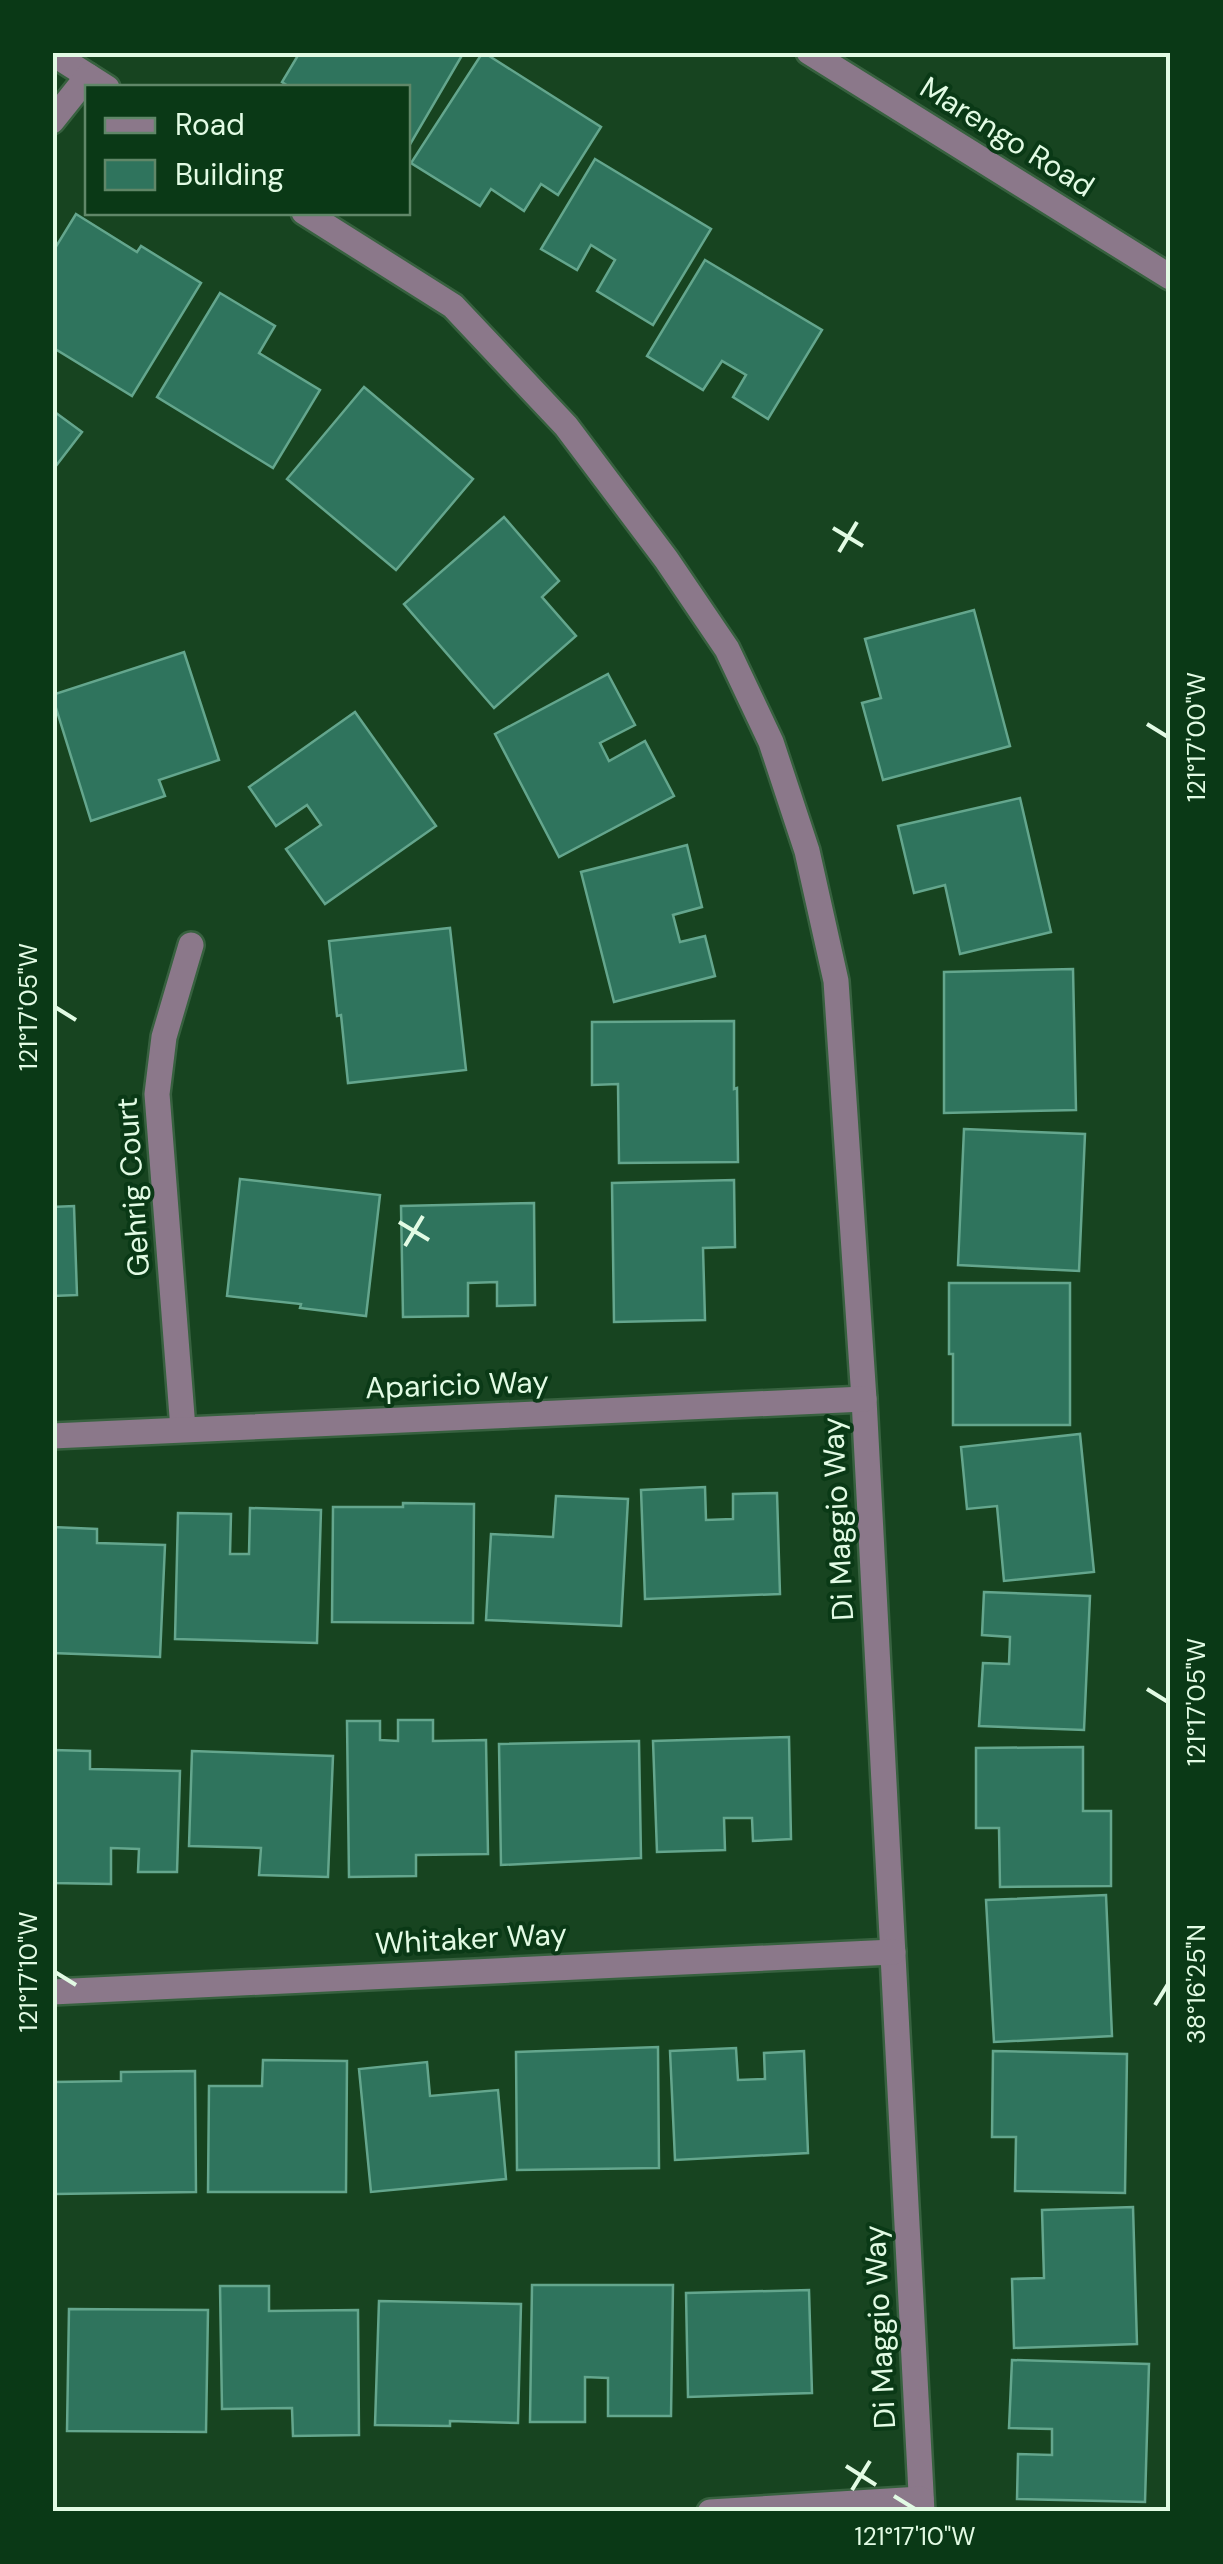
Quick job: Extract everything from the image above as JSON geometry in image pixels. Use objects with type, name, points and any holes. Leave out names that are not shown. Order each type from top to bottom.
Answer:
[{"type":"street","name":"Marengo Road","points":[[809,52],[1170,278]]},
{"type":"street","points":[[52,53],[97,82]]},
{"type":"street","points":[[52,121],[85,92]]},
{"type":"street","name":"Di Maggio Way","points":[[309,215],[452,306],[566,426],[666,559],[726,649],[772,742],[807,851],[836,981],[864,1400],[922,2505]]},
{"type":"street","name":"Gehrig Court","points":[[183,1429],[157,1094],[164,1037],[191,945]]},
{"type":"street","name":"Aparicio Way","points":[[52,1436],[864,1400]]},
{"type":"street","name":"Whitaker Way","points":[[52,1992],[892,1952]]},
{"type":"street","points":[[710,2512],[922,2505]]},
{"type":"building","points":[[300,52],[464,52],[410,145],[410,85],[282,82]]},
{"type":"building","points":[[483,52],[601,127],[558,195],[541,184],[524,211],[491,189],[480,206],[411,163]]},
{"type":"building","points":[[595,159],[711,229],[653,325],[597,291],[615,260],[591,245],[577,270],[541,249]]},
{"type":"building","points":[[76,214],[137,252],[141,246],[201,283],[132,396],[52,347],[52,253]]},
{"type":"building","points":[[705,260],[822,330],[768,419],[733,397],[746,375],[722,361],[703,390],[647,356]]},
{"type":"building","points":[[220,293],[275,326],[259,353],[320,390],[273,468],[157,397]]},
{"type":"building","points":[[364,387],[473,479],[396,570],[287,479]]},
{"type":"building","points":[[52,410],[82,432],[52,471]]},
{"type":"building","points":[[504,517],[559,581],[542,597],[576,636],[494,708],[404,604]]},
{"type":"building","points":[[974,610],[1010,746],[883,780],[862,703],[881,698],[865,639]]},
{"type":"building","points":[[184,652],[219,760],[159,780],[165,796],[91,821],[52,695]]},
{"type":"building","points":[[608,674],[635,725],[600,743],[609,761],[645,741],[674,796],[559,857],[495,734]]},
{"type":"building","points":[[355,712],[436,826],[325,904],[286,849],[321,825],[307,805],[276,826],[249,787]]},
{"type":"building","points":[[1020,798],[1051,932],[960,954],[945,885],[914,893],[898,826]]},
{"type":"building","points":[[687,845],[702,907],[673,915],[680,942],[705,936],[715,976],[614,1002],[581,872]]},
{"type":"building","points":[[450,928],[466,1070],[348,1083],[329,941]]},
{"type":"building","points":[[1073,969],[1076,1110],[944,1113],[944,972]]},
{"type":"building","points":[[734,1021],[738,1162],[619,1163],[618,1084],[592,1085],[592,1022]]},
{"type":"building","points":[[964,1129],[1085,1134],[1079,1271],[958,1265]]},
{"type":"building","points":[[240,1179],[380,1195],[366,1316],[227,1296]]},
{"type":"building","points":[[734,1180],[735,1247],[703,1248],[705,1320],[614,1322],[612,1183]]},
{"type":"building","points":[[534,1203],[535,1305],[497,1306],[497,1282],[468,1283],[468,1316],[403,1317],[401,1206]]},
{"type":"building","points":[[74,1206],[77,1295],[52,1296],[52,1207]]},
{"type":"building","points":[[949,1283],[1070,1283],[1070,1425],[953,1425]]},
{"type":"building","points":[[1080,1434],[1094,1572],[1004,1581],[997,1506],[967,1509],[961,1447]]},
{"type":"building","points":[[705,1487],[706,1520],[733,1519],[733,1494],[777,1493],[780,1594],[645,1599],[641,1490]]},
{"type":"building","points":[[556,1496],[628,1499],[621,1626],[486,1620],[491,1534],[553,1537]]},
{"type":"building","points":[[403,1503],[474,1504],[473,1623],[332,1622],[333,1507],[403,1507]]},
{"type":"building","points":[[250,1508],[321,1510],[317,1643],[175,1639],[178,1513],[231,1514],[230,1554],[249,1554]]},
{"type":"building","points":[[52,1527],[97,1529],[97,1543],[165,1545],[160,1657],[52,1653]]},
{"type":"building","points":[[984,1592],[1090,1596],[1084,1730],[979,1726],[983,1663],[1009,1664],[1010,1637],[982,1635]]},
{"type":"building","points":[[398,1720],[433,1720],[433,1741],[486,1740],[488,1854],[416,1855],[416,1876],[349,1877],[347,1721],[380,1721],[380,1740],[398,1741]]},
{"type":"building","points":[[789,1737],[791,1839],[753,1841],[752,1818],[724,1818],[725,1850],[657,1852],[653,1741]]},
{"type":"building","points":[[639,1741],[641,1858],[501,1865],[499,1744]]},
{"type":"building","points":[[1083,1747],[1083,1811],[1111,1811],[1111,1886],[1000,1887],[999,1828],[976,1828],[976,1748]]},
{"type":"building","points":[[52,1750],[90,1751],[90,1769],[180,1771],[177,1872],[138,1872],[139,1849],[111,1848],[111,1884],[52,1883]]},
{"type":"building","points":[[192,1751],[333,1756],[328,1877],[259,1875],[261,1848],[189,1846]]},
{"type":"building","points":[[1106,1895],[1112,2036],[994,2042],[986,1900]]},
{"type":"building","points":[[658,2047],[659,2168],[517,2170],[516,2052]]},
{"type":"building","points":[[736,2048],[738,2080],[765,2079],[764,2053],[804,2051],[808,2153],[675,2160],[670,2051]]},
{"type":"building","points":[[993,2051],[1127,2054],[1125,2193],[1015,2191],[1016,2137],[992,2137]]},
{"type":"building","points":[[263,2060],[347,2061],[346,2192],[208,2192],[209,2086],[262,2086]]},
{"type":"building","points":[[427,2062],[430,2096],[498,2090],[506,2179],[371,2192],[359,2069]]},
{"type":"building","points":[[195,2071],[196,2192],[55,2194],[53,2082],[121,2081],[121,2072]]},
{"type":"building","points":[[1133,2207],[1137,2344],[1014,2348],[1012,2279],[1044,2278],[1042,2210]]},
{"type":"building","points":[[532,2285],[673,2285],[671,2416],[608,2416],[608,2378],[585,2377],[585,2422],[530,2422]]},
{"type":"building","points":[[220,2286],[269,2286],[269,2311],[358,2310],[359,2435],[293,2436],[292,2408],[222,2409]]},
{"type":"building","points":[[809,2290],[812,2393],[688,2397],[686,2293]]},
{"type":"building","points":[[379,2301],[521,2304],[518,2423],[375,2425]]},
{"type":"building","points":[[69,2309],[208,2310],[206,2432],[67,2431]]},
{"type":"building","points":[[52,2324],[54,2442],[52,2442]]},
{"type":"building","points":[[1012,2360],[1149,2364],[1145,2502],[1017,2499],[1018,2454],[1052,2455],[1052,2429],[1009,2428]]}]
